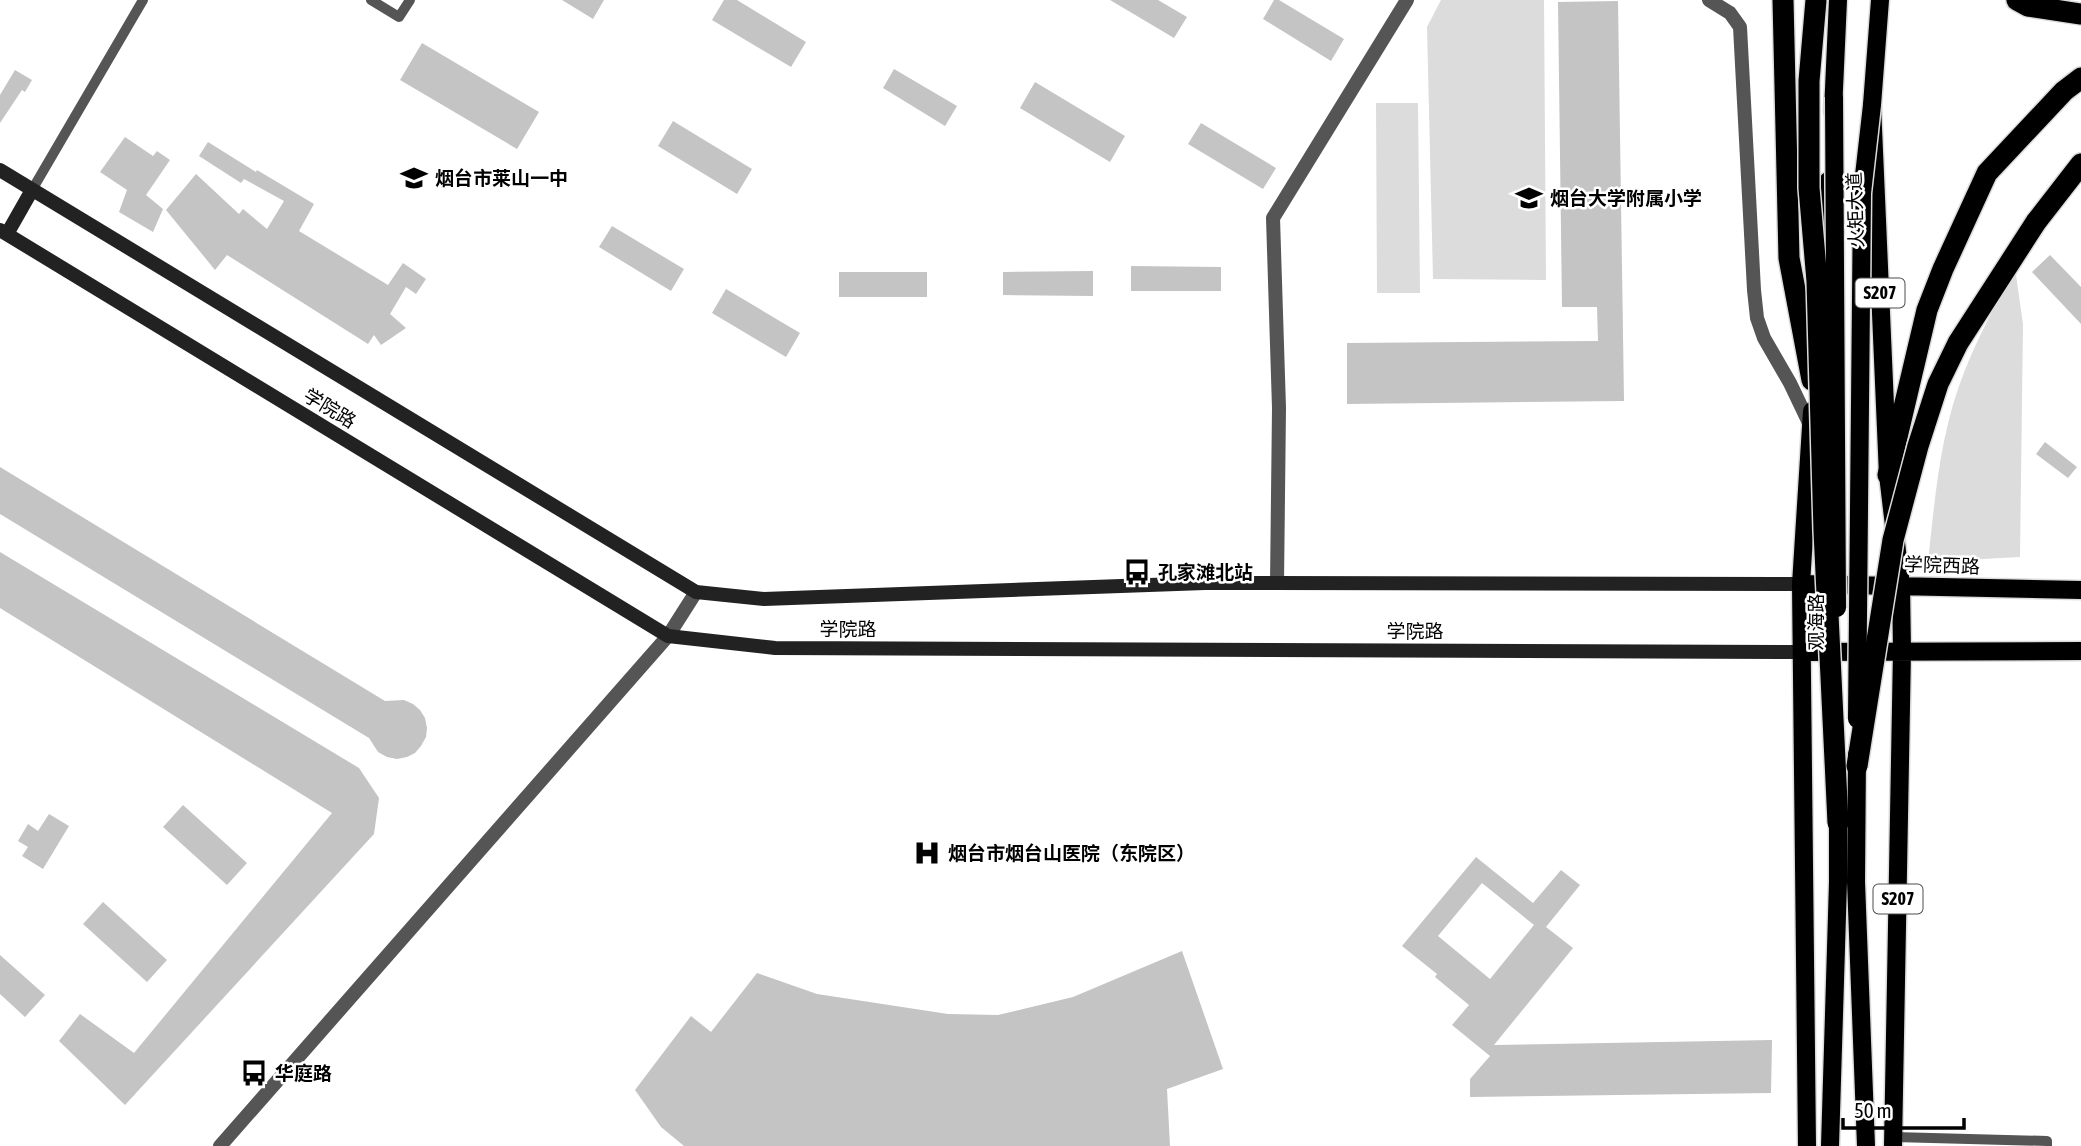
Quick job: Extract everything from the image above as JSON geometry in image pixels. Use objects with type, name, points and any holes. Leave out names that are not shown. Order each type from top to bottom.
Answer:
[{"type":"highway","points":[[1783,0],[1789,258],[1812,380]]},
{"type":"highway","points":[[1816,0],[1809,81],[1810,188],[1838,823]]},
{"type":"highway","points":[[2017,0],[2028,6],[2081,13]]},
{"type":"highway","points":[[1888,475],[1927,310],[1942,269],[1987,173],[2064,91],[2081,78]]},
{"type":"highway","points":[[1857,766],[1893,540],[1938,384],[1958,343],[2036,222],[2081,164]]},
{"type":"main road","name":"火矩大道","points":[[1801,584],[1812,380],[1834,97],[1838,0]]},
{"type":"main road","name":"火矩大道","points":[[1880,0],[1872,105],[1888,475],[1901,585]]},
{"type":"main road","name":"观海路","points":[[1830,1146],[1838,882],[1834,97]]},
{"type":"main road","points":[[1866,1146],[1856,882],[1861,193],[1872,105]]},
{"type":"main road","name":"学院路","points":[[0,170],[696,592],[764,599],[1205,583],[1801,584]]},
{"type":"main road","points":[[4,232],[32,190]]},
{"type":"main road","name":"学院路","points":[[4,232],[668,636],[775,648],[1801,652]]},
{"type":"main road","name":"观海路","points":[[1801,584],[1807,1146]]},
{"type":"main road","name":"学院西路","points":[[1801,584],[2081,590]]},
{"type":"main road","name":"S207","points":[[1894,1141],[1901,585]]},
{"type":"main road","points":[[1801,652],[2081,651]]},
{"type":"street","points":[[1277,583],[1279,408],[1273,218],[1407,0]]},
{"type":"street","points":[[1709,0],[1730,13],[1740,27],[1757,318],[1763,338],[1790,383],[1811,428]]},
{"type":"street","points":[[220,1146],[668,636],[696,592]]},
{"type":"lane","points":[[32,190],[143,0]]},
{"type":"lane","points":[[371,0],[399,17],[410,0]]},
{"type":"lane","points":[[1894,1141],[2047,1141],[2047,1146]]},
{"type":"shaded area","points":[[1441,0],[1544,0],[1546,280],[1433,279],[1427,27]]},
{"type":"shaded area","points":[[1376,103],[1418,103],[1420,293],[1377,293]]},
{"type":"shaded area","points":[[2015,268],[2023,324],[2020,557],[1928,562],[1944,441],[1957,393],[1976,344]]},
{"type":"building","points":[[562,0],[604,0],[593,19]]},
{"type":"building","points":[[724,0],[737,0],[806,42],[791,67],[712,20]]},
{"type":"building","points":[[1110,0],[1158,0],[1187,17],[1174,38]]},
{"type":"building","points":[[1274,0],[1279,0],[1344,39],[1331,61],[1263,19]]},
{"type":"building","points":[[1618,1],[1624,401],[1347,404],[1347,343],[1598,341],[1597,307],[1562,307],[1558,2]]},
{"type":"building","points":[[422,43],[539,112],[517,149],[400,80]]},
{"type":"building","points":[[894,69],[957,106],[945,126],[883,88]]},
{"type":"building","points":[[15,70],[32,80],[0,123],[0,95]]},
{"type":"building","points":[[1035,82],[1125,136],[1110,162],[1020,108]]},
{"type":"building","points":[[673,121],[752,169],[737,194],[658,146]]},
{"type":"building","points":[[1201,123],[1276,168],[1263,189],[1188,144]]},
{"type":"building","points":[[125,137],[153,156],[157,151],[170,160],[146,195],[163,209],[153,232],[119,212],[127,190],[100,172]]},
{"type":"building","points":[[208,142],[314,204],[299,231],[388,285],[403,263],[426,279],[416,294],[406,287],[390,314],[406,328],[381,345],[374,335],[368,344],[227,255],[215,270],[166,210],[196,174],[239,214],[243,209],[267,229],[284,201],[244,179],[241,183],[199,156]]},
{"type":"building","points":[[612,226],[684,269],[671,291],[599,247]]},
{"type":"building","points":[[2050,255],[2081,287],[2081,324],[2032,272]]},
{"type":"building","points":[[1131,266],[1221,267],[1221,291],[1131,291]]},
{"type":"building","points":[[1093,271],[1093,296],[1003,295],[1003,272]]},
{"type":"building","points":[[839,272],[927,272],[927,297],[839,297]]},
{"type":"building","points":[[726,289],[800,333],[786,357],[712,313]]},
{"type":"building","points":[[2045,442],[2077,467],[2068,478],[2036,454]]},
{"type":"building","points":[[0,467],[385,701],[404,700],[413,704],[425,718],[427,728],[421,746],[407,757],[387,757],[378,752],[369,738],[0,514]]},
{"type":"building","points":[[0,552],[359,768],[379,798],[374,834],[125,1105],[59,1041],[80,1014],[134,1053],[332,813],[0,608]]},
{"type":"building","points":[[183,805],[247,863],[227,885],[163,827]]},
{"type":"building","points":[[49,814],[69,826],[43,869],[22,856],[28,847],[18,841],[28,824],[38,831]]},
{"type":"building","points":[[1476,857],[1533,903],[1561,870],[1580,885],[1546,927],[1573,948],[1494,1045],[1772,1040],[1771,1093],[1470,1097],[1470,1079],[1490,1056],[1452,1025],[1469,1005],[1435,977],[1437,974],[1402,946]],"holes":[[[1482,883],[1534,925],[1490,979],[1438,936]]]},
{"type":"building","points":[[103,902],[167,960],[147,982],[83,924]]},
{"type":"building","points":[[1182,951],[1223,1069],[1167,1089],[1170,1146],[684,1146],[661,1127],[635,1090],[691,1016],[711,1032],[757,973],[817,994],[948,1014],[998,1015],[1073,997]]},
{"type":"building","points":[[0,955],[45,995],[25,1017],[0,994]]},
{"type":"place","name":"烟台市莱山一中","points":[[414,178]]},
{"type":"place","name":"烟台大学附属小学","points":[[1529,198]]},
{"type":"place","name":"孔家滩北站","points":[[1137,572]]},
{"type":"place","name":"烟台市烟台山医院（东院区）","points":[[927,853]]},
{"type":"place","name":"华庭路","points":[[254,1073]]}]
